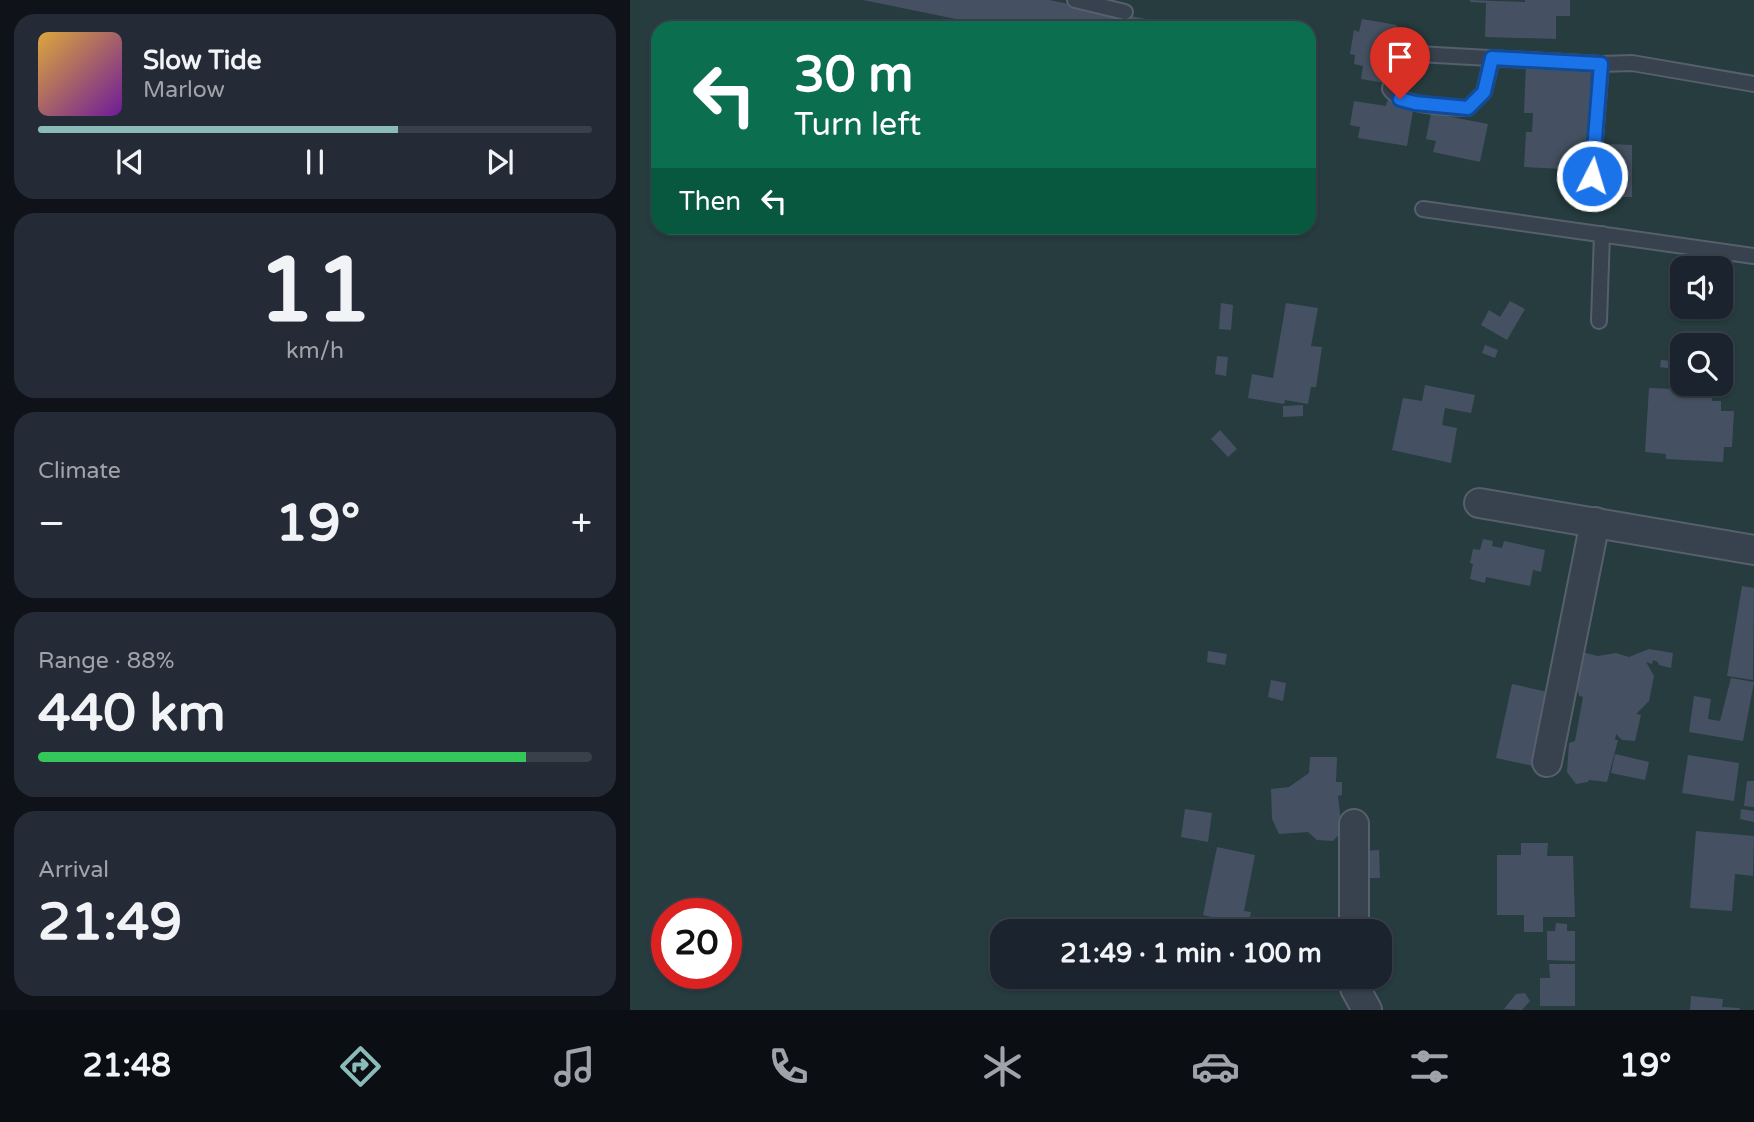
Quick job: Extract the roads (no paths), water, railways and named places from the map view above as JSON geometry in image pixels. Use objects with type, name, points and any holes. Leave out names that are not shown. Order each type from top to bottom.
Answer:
[{"type":"street","points":[[1479,503],[1754,550]]},
{"type":"street","points":[[1547,762],[1595,522]]},
{"type":"street","points":[[1353,919],[1354,824]]},
{"type":"street","points":[[1356,989],[1367,1010]]},
{"type":"lane","points":[[1075,0],[1125,12]]},
{"type":"lane","points":[[1492,58],[1484,92],[1468,108],[1415,103],[1400,99],[1390,89],[1392,74],[1399,60],[1406,55],[1492,58],[1601,64],[1632,63],[1754,84]]},
{"type":"lane","points":[[1592,176],[1601,64]]},
{"type":"lane","points":[[1423,209],[1754,256]]},
{"type":"lane","points":[[1599,321],[1602,234]]}]
